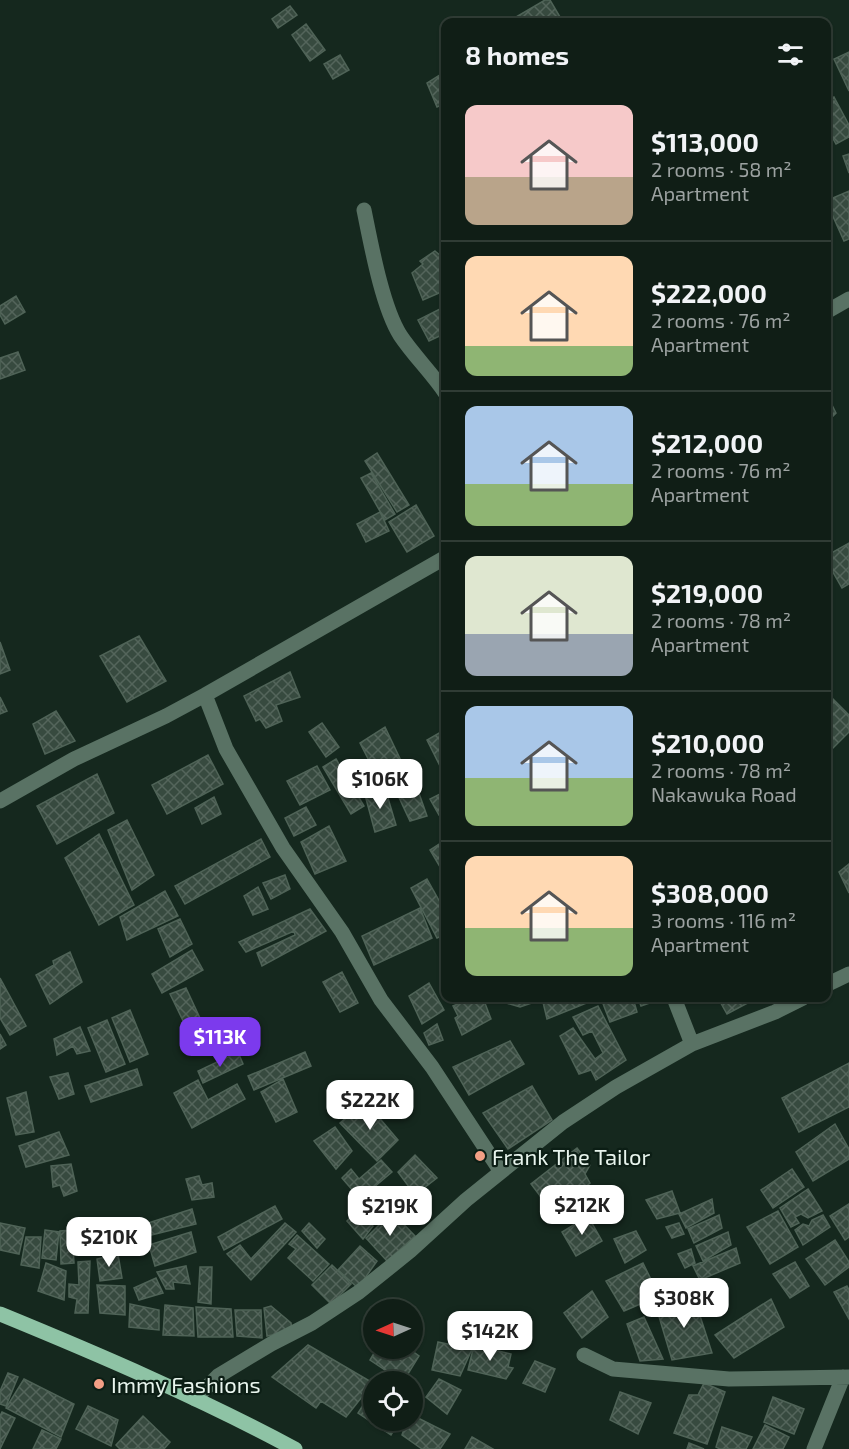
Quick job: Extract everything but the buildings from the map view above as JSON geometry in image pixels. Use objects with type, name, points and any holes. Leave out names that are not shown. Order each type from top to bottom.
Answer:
[{"type":"main road","points":[[0,1314],[195,1399],[292,1448]]},
{"type":"street","points":[[364,210],[388,306],[400,334],[441,386]]},
{"type":"street","points":[[831,309],[849,299]]},
{"type":"street","points":[[0,801],[74,759],[205,695],[441,560]]},
{"type":"street","points":[[205,695],[226,749],[283,848],[342,932],[381,1000],[432,1067],[501,1172]]},
{"type":"street","points":[[831,983],[849,974]]},
{"type":"street","points":[[676,1002],[692,1044]]},
{"type":"street","points":[[195,1399],[218,1376],[271,1344],[312,1323],[359,1292],[410,1251],[466,1200],[563,1122],[616,1087],[692,1044],[795,1002]]},
{"type":"street","points":[[584,1354],[613,1369],[623,1370],[729,1379],[846,1377],[814,1449]]},
{"type":"place","name":"Frank The Tailor","points":[[480,1156]]},
{"type":"place","name":"Immy Fashions","points":[[99,1384]]}]
